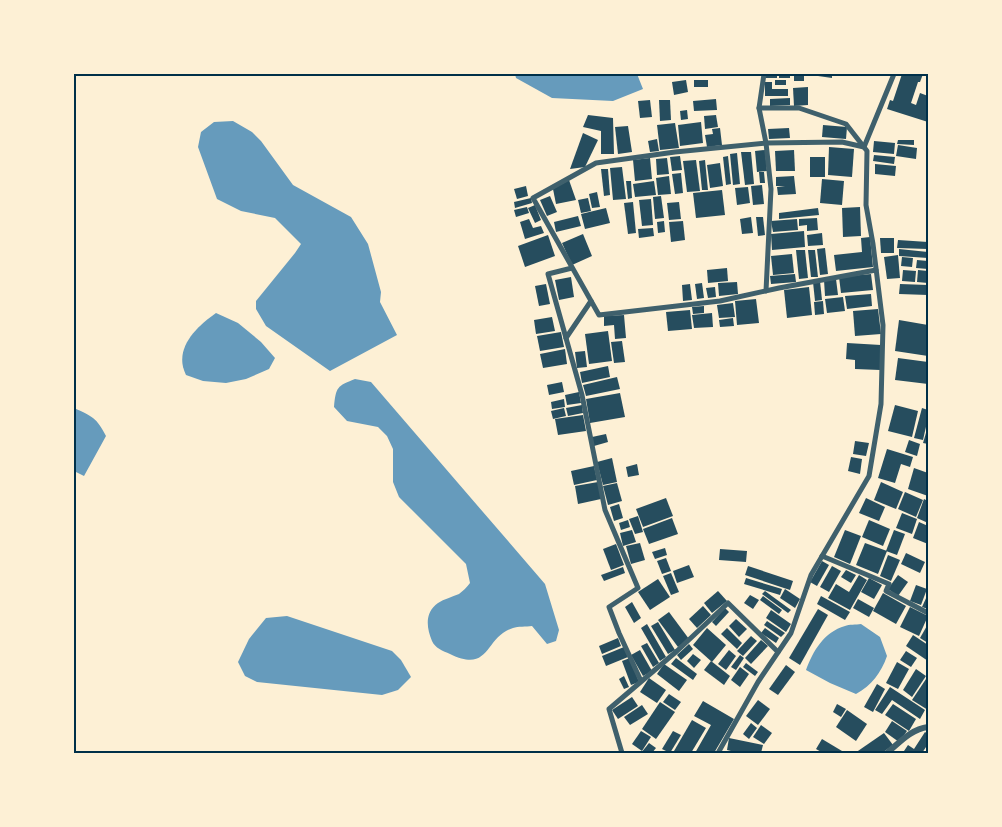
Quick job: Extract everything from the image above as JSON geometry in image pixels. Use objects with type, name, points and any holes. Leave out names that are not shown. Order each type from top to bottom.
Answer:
[{"type":"street","points":[[764,74],[759,108],[766,143],[771,190],[766,291]]},
{"type":"street","points":[[864,147],[894,74]]},
{"type":"street","points":[[718,753],[758,682],[791,633],[811,576],[869,476],[881,404],[883,325],[874,244],[866,205],[867,151],[846,124],[799,108],[759,108]]},
{"type":"street","points":[[864,147],[842,142],[766,143],[674,152],[596,163],[533,198],[599,315],[720,301],[876,270]]},
{"type":"street","points":[[572,268],[548,274],[582,395],[605,510],[638,588],[609,607],[642,681]]},
{"type":"street","points":[[566,338],[591,301]]},
{"type":"street","points":[[822,556],[890,584],[886,591],[928,612]]},
{"type":"street","points":[[622,753],[609,710],[677,651],[728,603],[778,652]]},
{"type":"street","points":[[887,753],[911,733],[928,727]]},
{"type":"water","points":[[515,74],[637,74],[643,89],[613,101],[552,98],[516,78]]},
{"type":"water","points":[[233,121],[252,132],[261,141],[293,185],[351,217],[368,244],[381,292],[380,302],[397,335],[330,371],[266,326],[256,309],[256,301],[301,244],[275,218],[241,211],[217,199],[198,147],[201,132],[214,122]]},
{"type":"water","points":[[216,313],[238,323],[261,342],[275,358],[269,369],[246,379],[226,383],[203,381],[186,375],[182,356],[185,348],[194,332]]},
{"type":"water","points":[[355,379],[371,382],[545,584],[559,630],[556,641],[547,644],[532,626],[515,627],[504,633],[486,652],[473,660],[463,659],[435,646],[430,636],[429,615],[438,603],[459,594],[470,583],[466,564],[399,497],[393,482],[393,449],[387,436],[378,427],[347,421],[334,407],[338,388]]},
{"type":"water","points":[[74,408],[93,418],[100,425],[106,436],[84,476],[74,471]]},
{"type":"water","points":[[287,616],[392,651],[401,660],[411,677],[398,690],[382,695],[257,682],[245,676],[238,662],[249,639],[266,618]]},
{"type":"water","points":[[861,624],[880,637],[887,656],[879,673],[867,687],[856,694],[806,670],[816,649],[825,638],[847,625]]},
{"type":"building","points":[[766,74],[777,74],[777,78],[766,78]]},
{"type":"building","points":[[779,74],[790,74],[790,78],[779,78]]},
{"type":"building","points":[[794,74],[804,74],[804,81],[794,81]]},
{"type":"building","points":[[818,74],[832,74],[832,78],[818,76]]},
{"type":"building","points":[[902,74],[923,74],[920,82],[918,82],[911,103],[916,105],[920,93],[928,96],[928,122],[887,109],[890,100],[893,101]]},
{"type":"building","points":[[686,80],[688,92],[674,95],[672,82]]},
{"type":"building","points":[[694,80],[708,80],[708,87],[694,87]]},
{"type":"building","points":[[775,80],[786,80],[786,85],[775,85]]},
{"type":"building","points":[[765,82],[772,82],[772,89],[788,89],[788,96],[765,96]]},
{"type":"building","points":[[808,87],[808,105],[794,106],[793,88]]},
{"type":"building","points":[[790,98],[790,105],[770,106],[770,99]]},
{"type":"building","points":[[716,99],[717,110],[694,111],[693,101]]},
{"type":"building","points":[[650,100],[652,117],[640,118],[638,101]]},
{"type":"building","points":[[659,100],[670,100],[671,120],[660,121]]},
{"type":"building","points":[[687,110],[688,119],[681,120],[680,111]]},
{"type":"building","points":[[588,115],[613,118],[614,154],[601,154],[601,131],[583,127]]},
{"type":"building","points":[[716,115],[718,127],[705,129],[704,116]]},
{"type":"building","points":[[701,122],[703,143],[680,146],[678,125]]},
{"type":"building","points":[[675,123],[679,148],[660,150],[657,125]]},
{"type":"building","points":[[823,125],[847,127],[846,139],[822,137]]},
{"type":"building","points":[[628,126],[632,152],[618,154],[615,127]]},
{"type":"building","points":[[720,128],[722,145],[707,147],[705,135],[713,134],[712,129]]},
{"type":"building","points":[[789,128],[790,138],[769,139],[768,129]]},
{"type":"building","points":[[583,133],[598,140],[585,167],[570,169]]},
{"type":"building","points":[[657,139],[659,151],[650,152],[648,141]]},
{"type":"building","points":[[898,140],[914,140],[914,145],[897,144]]},
{"type":"building","points":[[874,141],[895,143],[894,154],[873,152]]},
{"type":"building","points":[[898,145],[917,148],[916,159],[896,156]]},
{"type":"building","points":[[829,147],[854,149],[852,177],[828,175]]},
{"type":"building","points":[[765,150],[767,171],[757,172],[755,151]]},
{"type":"building","points":[[794,150],[795,171],[776,171],[775,151]]},
{"type":"building","points":[[741,152],[751,152],[754,184],[745,185]]},
{"type":"building","points":[[737,153],[740,184],[733,185],[730,154]]},
{"type":"building","points":[[874,155],[895,157],[894,164],[873,161]]},
{"type":"building","points":[[680,156],[682,170],[672,171],[670,157]]},
{"type":"building","points":[[728,156],[731,184],[726,185],[723,157]]},
{"type":"building","points":[[810,157],[825,157],[825,177],[810,177]]},
{"type":"building","points":[[650,158],[652,179],[635,181],[633,160]]},
{"type":"building","points":[[667,158],[669,174],[657,175],[656,159]]},
{"type":"building","points":[[696,160],[700,191],[687,192],[683,161]]},
{"type":"building","points":[[705,160],[708,190],[702,190],[699,161]]},
{"type":"building","points":[[720,163],[723,186],[710,188],[707,165]]},
{"type":"building","points":[[875,164],[896,166],[895,176],[875,174]]},
{"type":"building","points":[[622,167],[626,199],[613,200],[610,168]]},
{"type":"building","points":[[601,169],[608,169],[610,195],[604,196]]},
{"type":"building","points":[[759,172],[764,172],[765,183],[760,183]]},
{"type":"building","points":[[681,173],[683,193],[675,194],[672,174]]},
{"type":"building","points":[[669,176],[671,194],[658,195],[656,178]]},
{"type":"building","points":[[794,176],[796,194],[778,195],[777,187],[785,186],[776,186],[776,177]]},
{"type":"building","points":[[822,179],[844,181],[842,205],[820,203]]},
{"type":"building","points":[[569,180],[576,200],[556,204],[553,189]]},
{"type":"building","points":[[626,181],[631,181],[632,198],[628,199]]},
{"type":"building","points":[[654,181],[656,195],[635,197],[633,184]]},
{"type":"building","points":[[762,185],[764,204],[753,205],[751,186]]},
{"type":"building","points":[[526,186],[528,196],[517,199],[514,189]]},
{"type":"building","points":[[748,187],[750,203],[737,205],[735,188]]},
{"type":"building","points":[[722,190],[725,215],[696,218],[693,193]]},
{"type":"building","points":[[597,192],[600,207],[592,208],[589,194]]},
{"type":"building","points":[[550,196],[557,212],[547,216],[540,200]]},
{"type":"building","points":[[661,196],[664,218],[655,219],[653,197]]},
{"type":"building","points":[[531,198],[532,203],[515,208],[514,202]]},
{"type":"building","points":[[588,198],[591,211],[581,213],[578,200]]},
{"type":"building","points":[[651,199],[653,225],[642,226],[639,200]]},
{"type":"building","points":[[633,202],[636,233],[628,234],[624,203]]},
{"type":"building","points":[[679,202],[681,219],[669,220],[667,203]]},
{"type":"building","points":[[535,205],[541,220],[535,223],[528,208]]},
{"type":"building","points":[[527,207],[529,213],[516,217],[514,210]]},
{"type":"building","points":[[860,207],[861,236],[843,237],[842,208]]},
{"type":"building","points":[[606,208],[610,223],[585,229],[581,214]]},
{"type":"building","points":[[818,208],[819,215],[779,219],[779,213]]},
{"type":"building","points":[[578,216],[581,226],[556,232],[554,222]]},
{"type":"building","points":[[751,217],[753,233],[742,234],[740,219]]},
{"type":"building","points":[[756,217],[763,217],[765,235],[758,236]]},
{"type":"building","points":[[817,218],[818,230],[807,231],[807,225],[799,226],[799,219]]},
{"type":"building","points":[[529,219],[533,228],[541,226],[544,233],[525,239],[520,222]]},
{"type":"building","points":[[797,219],[798,230],[773,232],[771,221]]},
{"type":"building","points":[[664,221],[665,232],[658,233],[657,222]]},
{"type":"building","points":[[683,221],[685,240],[671,242],[669,222]]},
{"type":"building","points":[[653,228],[654,236],[639,238],[638,229]]},
{"type":"building","points":[[804,231],[805,247],[772,250],[771,234]]},
{"type":"building","points":[[822,233],[823,245],[808,246],[807,235]]},
{"type":"building","points":[[583,234],[592,256],[572,265],[562,243]]},
{"type":"building","points":[[548,235],[555,256],[525,267],[518,246]]},
{"type":"building","points":[[870,237],[873,267],[836,271],[834,255],[862,252],[861,238]]},
{"type":"building","points":[[880,238],[894,238],[894,253],[881,253]]},
{"type":"building","points":[[898,240],[928,242],[928,249],[897,248]]},
{"type":"building","points":[[825,248],[828,274],[820,275],[817,249]]},
{"type":"building","points":[[899,249],[928,252],[928,258],[899,256]]},
{"type":"building","points":[[796,250],[805,250],[808,278],[799,279]]},
{"type":"building","points":[[808,250],[815,250],[818,277],[811,277]]},
{"type":"building","points":[[792,254],[794,273],[773,275],[771,256]]},
{"type":"building","points":[[898,255],[900,278],[887,279],[884,257]]},
{"type":"building","points":[[902,257],[913,258],[912,267],[901,266]]},
{"type":"building","points":[[917,260],[928,261],[928,269],[916,268]]},
{"type":"building","points":[[727,268],[728,281],[708,283],[707,270]]},
{"type":"building","points":[[903,270],[916,271],[915,282],[902,281]]},
{"type":"building","points":[[918,270],[928,271],[928,283],[917,282]]},
{"type":"building","points":[[795,274],[796,282],[771,284],[770,276]]},
{"type":"building","points":[[871,274],[873,290],[841,293],[839,277]]},
{"type":"building","points":[[571,277],[574,297],[559,300],[555,280]]},
{"type":"building","points":[[836,279],[838,295],[825,296],[824,280]]},
{"type":"building","points":[[820,281],[822,300],[815,301],[813,282]]},
{"type":"building","points":[[737,282],[738,294],[719,296],[718,283]]},
{"type":"building","points":[[702,283],[704,298],[697,299],[695,284]]},
{"type":"building","points":[[546,284],[550,304],[539,306],[535,286]]},
{"type":"building","points":[[690,284],[692,300],[683,301],[682,285]]},
{"type":"building","points":[[900,284],[928,285],[928,295],[899,294]]},
{"type":"building","points":[[715,287],[716,297],[708,298],[706,288]]},
{"type":"building","points":[[809,287],[812,315],[787,318],[784,290]]},
{"type":"building","points":[[871,294],[872,306],[847,309],[845,296]]},
{"type":"building","points":[[843,297],[845,311],[827,313],[825,299]]},
{"type":"building","points":[[756,299],[759,323],[737,325],[735,301]]},
{"type":"building","points":[[823,301],[824,314],[815,315],[814,302]]},
{"type":"building","points":[[733,303],[735,317],[719,318],[717,305]]},
{"type":"building","points":[[704,306],[704,313],[693,314],[692,307]]},
{"type":"building","points":[[878,309],[881,334],[855,336],[853,311]]},
{"type":"building","points":[[690,310],[692,329],[668,331],[666,312]]},
{"type":"building","points":[[712,313],[713,327],[694,328],[692,315]]},
{"type":"building","points":[[624,315],[626,338],[615,339],[614,325],[604,326],[604,316]]},
{"type":"building","points":[[552,317],[555,331],[536,334],[534,320]]},
{"type":"building","points":[[733,318],[734,326],[720,327],[719,320]]},
{"type":"building","points":[[899,320],[928,325],[928,356],[895,351]]},
{"type":"building","points":[[608,331],[612,361],[589,364],[585,334]]},
{"type":"building","points":[[561,332],[564,347],[540,351],[537,336]]},
{"type":"building","points":[[622,341],[625,362],[614,363],[611,342]]},
{"type":"building","points":[[847,343],[881,345],[880,370],[855,369],[855,360],[846,359]]},
{"type":"building","points":[[565,349],[567,364],[543,368],[540,354]]},
{"type":"building","points":[[585,351],[587,367],[577,368],[575,352]]},
{"type":"building","points":[[898,358],[928,362],[928,384],[895,380]]},
{"type":"building","points":[[608,366],[610,377],[582,383],[580,372]]},
{"type":"building","points":[[617,377],[620,389],[586,396],[583,385]]},
{"type":"building","points":[[562,382],[564,392],[549,395],[547,385]]},
{"type":"building","points":[[579,392],[581,403],[567,405],[565,395]]},
{"type":"building","points":[[620,393],[625,417],[590,423],[586,399]]},
{"type":"building","points":[[564,399],[565,407],[552,409],[551,402]]},
{"type":"building","points":[[582,405],[583,413],[568,416],[566,408]]},
{"type":"building","points":[[895,405],[918,411],[912,437],[888,431]]},
{"type":"building","points":[[564,408],[566,416],[553,419],[551,411]]},
{"type":"building","points":[[922,408],[928,410],[923,440],[914,438]]},
{"type":"building","points":[[583,415],[586,431],[558,435],[555,419]]},
{"type":"building","points":[[928,426],[928,444],[923,443]]},
{"type":"building","points":[[606,434],[608,442],[594,446],[592,437]]},
{"type":"building","points":[[909,440],[920,444],[917,456],[905,452]]},
{"type":"building","points":[[855,441],[869,443],[866,456],[853,454]]},
{"type":"building","points":[[887,449],[913,457],[910,467],[901,464],[895,483],[878,478]]},
{"type":"building","points":[[851,457],[862,459],[860,474],[848,471]]},
{"type":"building","points":[[612,458],[617,482],[603,485],[597,462]]},
{"type":"building","points":[[637,464],[639,475],[628,477],[626,467]]},
{"type":"building","points":[[594,466],[597,480],[574,485],[571,471]]},
{"type":"building","points":[[914,468],[928,473],[928,496],[908,489]]},
{"type":"building","points":[[598,482],[601,499],[578,504],[575,486]]},
{"type":"building","points":[[881,482],[903,492],[896,509],[874,500]]},
{"type":"building","points":[[617,483],[622,501],[608,505],[603,486]]},
{"type":"building","points":[[905,492],[923,500],[916,517],[898,509]]},
{"type":"building","points":[[666,498],[673,516],[643,527],[636,509]]},
{"type":"building","points":[[866,498],[885,507],[879,521],[859,513]]},
{"type":"building","points":[[924,499],[928,501],[928,523],[917,518]]},
{"type":"building","points":[[619,504],[623,518],[614,521],[610,507]]},
{"type":"building","points":[[902,513],[917,519],[912,534],[896,528]]},
{"type":"building","points":[[638,516],[643,532],[635,534],[629,519]]},
{"type":"building","points":[[672,518],[678,534],[649,544],[643,529]]},
{"type":"building","points":[[628,520],[630,527],[621,530],[619,523]]},
{"type":"building","points":[[869,520],[890,529],[883,546],[862,537]]},
{"type":"building","points":[[919,522],[928,526],[928,544],[913,538]]},
{"type":"building","points":[[632,530],[636,542],[623,546],[620,533]]},
{"type":"building","points":[[845,530],[861,536],[850,564],[834,557]]},
{"type":"building","points":[[894,530],[905,534],[897,555],[886,551]]},
{"type":"building","points":[[640,543],[645,560],[631,564],[626,546]]},
{"type":"building","points":[[865,543],[887,551],[878,574],[856,565]]},
{"type":"building","points":[[616,544],[624,565],[611,570],[603,549]]},
{"type":"building","points":[[665,548],[667,555],[655,559],[652,552]]},
{"type":"building","points":[[720,549],[747,551],[746,562],[719,560]]},
{"type":"building","points":[[906,553],[925,562],[920,573],[901,564]]},
{"type":"building","points":[[888,555],[900,560],[891,581],[880,576]]},
{"type":"building","points":[[666,558],[671,571],[662,574],[657,561]]},
{"type":"building","points":[[822,561],[829,565],[817,586],[810,582]]},
{"type":"building","points":[[689,565],[694,577],[677,583],[673,571]]},
{"type":"building","points":[[748,566],[793,581],[790,590],[745,575]]},
{"type":"building","points":[[832,566],[841,571],[829,592],[820,587]]},
{"type":"building","points":[[623,567],[625,573],[604,581],[601,575]]},
{"type":"building","points":[[846,570],[856,575],[851,583],[841,577]]},
{"type":"building","points":[[671,573],[679,592],[671,595],[663,576]]},
{"type":"building","points":[[859,575],[867,580],[850,610],[828,598],[836,584],[849,592]]},
{"type":"building","points":[[898,575],[908,582],[898,596],[888,589]]},
{"type":"building","points":[[746,578],[782,589],[780,595],[744,584]]},
{"type":"building","points":[[869,578],[882,585],[874,599],[861,592]]},
{"type":"building","points":[[658,579],[670,597],[650,610],[638,592]]},
{"type":"building","points":[[916,585],[927,589],[921,605],[910,601]]},
{"type":"building","points":[[785,589],[800,599],[795,608],[780,598]]},
{"type":"building","points":[[718,591],[727,601],[712,613],[704,603]]},
{"type":"building","points":[[765,591],[791,610],[788,613],[762,594]]},
{"type":"building","points":[[883,593],[906,606],[896,624],[873,611]]},
{"type":"building","points":[[750,595],[759,600],[753,609],[744,603]]},
{"type":"building","points":[[763,596],[782,610],[779,614],[760,600]]},
{"type":"building","points":[[821,596],[850,612],[845,620],[817,604]]},
{"type":"building","points":[[928,597],[928,609],[922,607]]},
{"type":"building","points":[[858,599],[874,608],[869,617],[853,608]]},
{"type":"building","points":[[632,602],[641,618],[634,623],[625,607]]},
{"type":"building","points":[[703,606],[711,615],[697,628],[689,619]]},
{"type":"building","points":[[910,607],[928,616],[919,636],[900,627]]},
{"type":"building","points":[[725,608],[729,612],[716,626],[712,622]]},
{"type":"building","points":[[818,609],[828,615],[800,665],[789,658]]},
{"type":"building","points":[[771,610],[791,624],[786,632],[766,618]]},
{"type":"building","points":[[669,612],[689,639],[678,647],[658,620]]},
{"type":"building","points":[[736,619],[747,629],[739,637],[729,626]]},
{"type":"building","points":[[767,621],[785,633],[781,637],[764,625]]},
{"type":"building","points":[[658,622],[675,650],[668,654],[651,626]]},
{"type":"building","points":[[647,624],[666,657],[660,661],[641,628]]},
{"type":"building","points":[[928,624],[928,643],[920,638]]},
{"type":"building","points":[[707,628],[726,645],[712,662],[693,645]]},
{"type":"building","points":[[727,628],[742,643],[737,649],[721,634]]},
{"type":"building","points":[[765,628],[779,638],[776,643],[761,633]]},
{"type":"building","points":[[913,635],[928,645],[928,661],[906,646]]},
{"type":"building","points":[[751,636],[757,641],[743,656],[737,651]]},
{"type":"building","points":[[618,638],[621,646],[602,654],[599,646]]},
{"type":"building","points":[[761,640],[768,646],[751,664],[745,658]]},
{"type":"building","points":[[647,643],[659,663],[653,667],[641,646]]},
{"type":"building","points":[[689,644],[693,649],[681,660],[677,655]]},
{"type":"building","points":[[624,647],[628,657],[606,666],[602,656]]},
{"type":"building","points":[[640,650],[652,671],[643,676],[631,655]]},
{"type":"building","points":[[729,650],[736,656],[726,670],[718,664]]},
{"type":"building","points":[[906,651],[917,658],[911,667],[900,660]]},
{"type":"building","points":[[693,654],[701,660],[694,668],[687,661]]},
{"type":"building","points":[[740,655],[744,658],[736,670],[731,667]]},
{"type":"building","points":[[630,658],[639,682],[631,685],[622,661]]},
{"type":"building","points":[[676,658],[697,674],[693,680],[671,664]]},
{"type":"building","points":[[711,661],[730,676],[724,685],[704,670]]},
{"type":"building","points":[[897,662],[909,669],[898,689],[886,683]]},
{"type":"building","points":[[746,663],[758,672],[755,676],[743,667]]},
{"type":"building","points":[[664,664],[687,680],[679,691],[657,674]]},
{"type":"building","points":[[786,665],[795,672],[778,695],[769,689]]},
{"type":"building","points":[[740,667],[749,674],[740,687],[731,680]]},
{"type":"building","points":[[916,669],[926,676],[912,697],[903,690]]},
{"type":"building","points":[[624,676],[629,687],[624,689],[619,679]]},
{"type":"building","points":[[928,676],[928,710],[912,700]]},
{"type":"building","points":[[649,678],[666,690],[657,703],[640,692]]},
{"type":"building","points":[[877,684],[885,689],[873,712],[864,707]]},
{"type":"building","points":[[890,687],[925,710],[920,719],[892,700],[882,714],[875,710]]},
{"type":"building","points":[[669,694],[681,702],[675,710],[663,702]]},
{"type":"building","points":[[632,697],[638,706],[618,719],[612,710]]},
{"type":"building","points":[[758,700],[770,709],[758,725],[746,716]]},
{"type":"building","points":[[703,701],[734,719],[714,753],[695,753],[711,725],[694,716]]},
{"type":"building","points":[[660,702],[675,712],[656,739],[642,729]]},
{"type":"building","points":[[837,704],[846,709],[841,717],[833,712]]},
{"type":"building","points":[[893,704],[916,719],[909,731],[885,715]]},
{"type":"building","points":[[642,705],[648,714],[630,725],[624,717]]},
{"type":"building","points":[[847,710],[867,724],[856,741],[836,727]]},
{"type":"building","points":[[692,720],[706,728],[691,753],[678,753],[674,751]]},
{"type":"building","points":[[892,721],[907,731],[899,742],[885,732]]},
{"type":"building","points":[[751,723],[757,728],[749,739],[743,734]]},
{"type":"building","points":[[761,725],[772,733],[764,744],[753,737]]},
{"type":"building","points":[[641,731],[651,737],[642,751],[632,744]]},
{"type":"building","points":[[673,731],[681,735],[670,753],[662,749]]},
{"type":"building","points":[[925,732],[928,734],[928,744],[922,753],[907,753],[904,751],[908,745],[914,749]]},
{"type":"building","points":[[884,733],[893,745],[882,753],[855,753]]},
{"type":"building","points":[[729,738],[763,745],[761,753],[739,753],[727,750]]},
{"type":"building","points":[[822,739],[842,751],[841,753],[823,753],[816,749]]},
{"type":"building","points":[[649,743],[656,748],[652,753],[641,753]]}]
